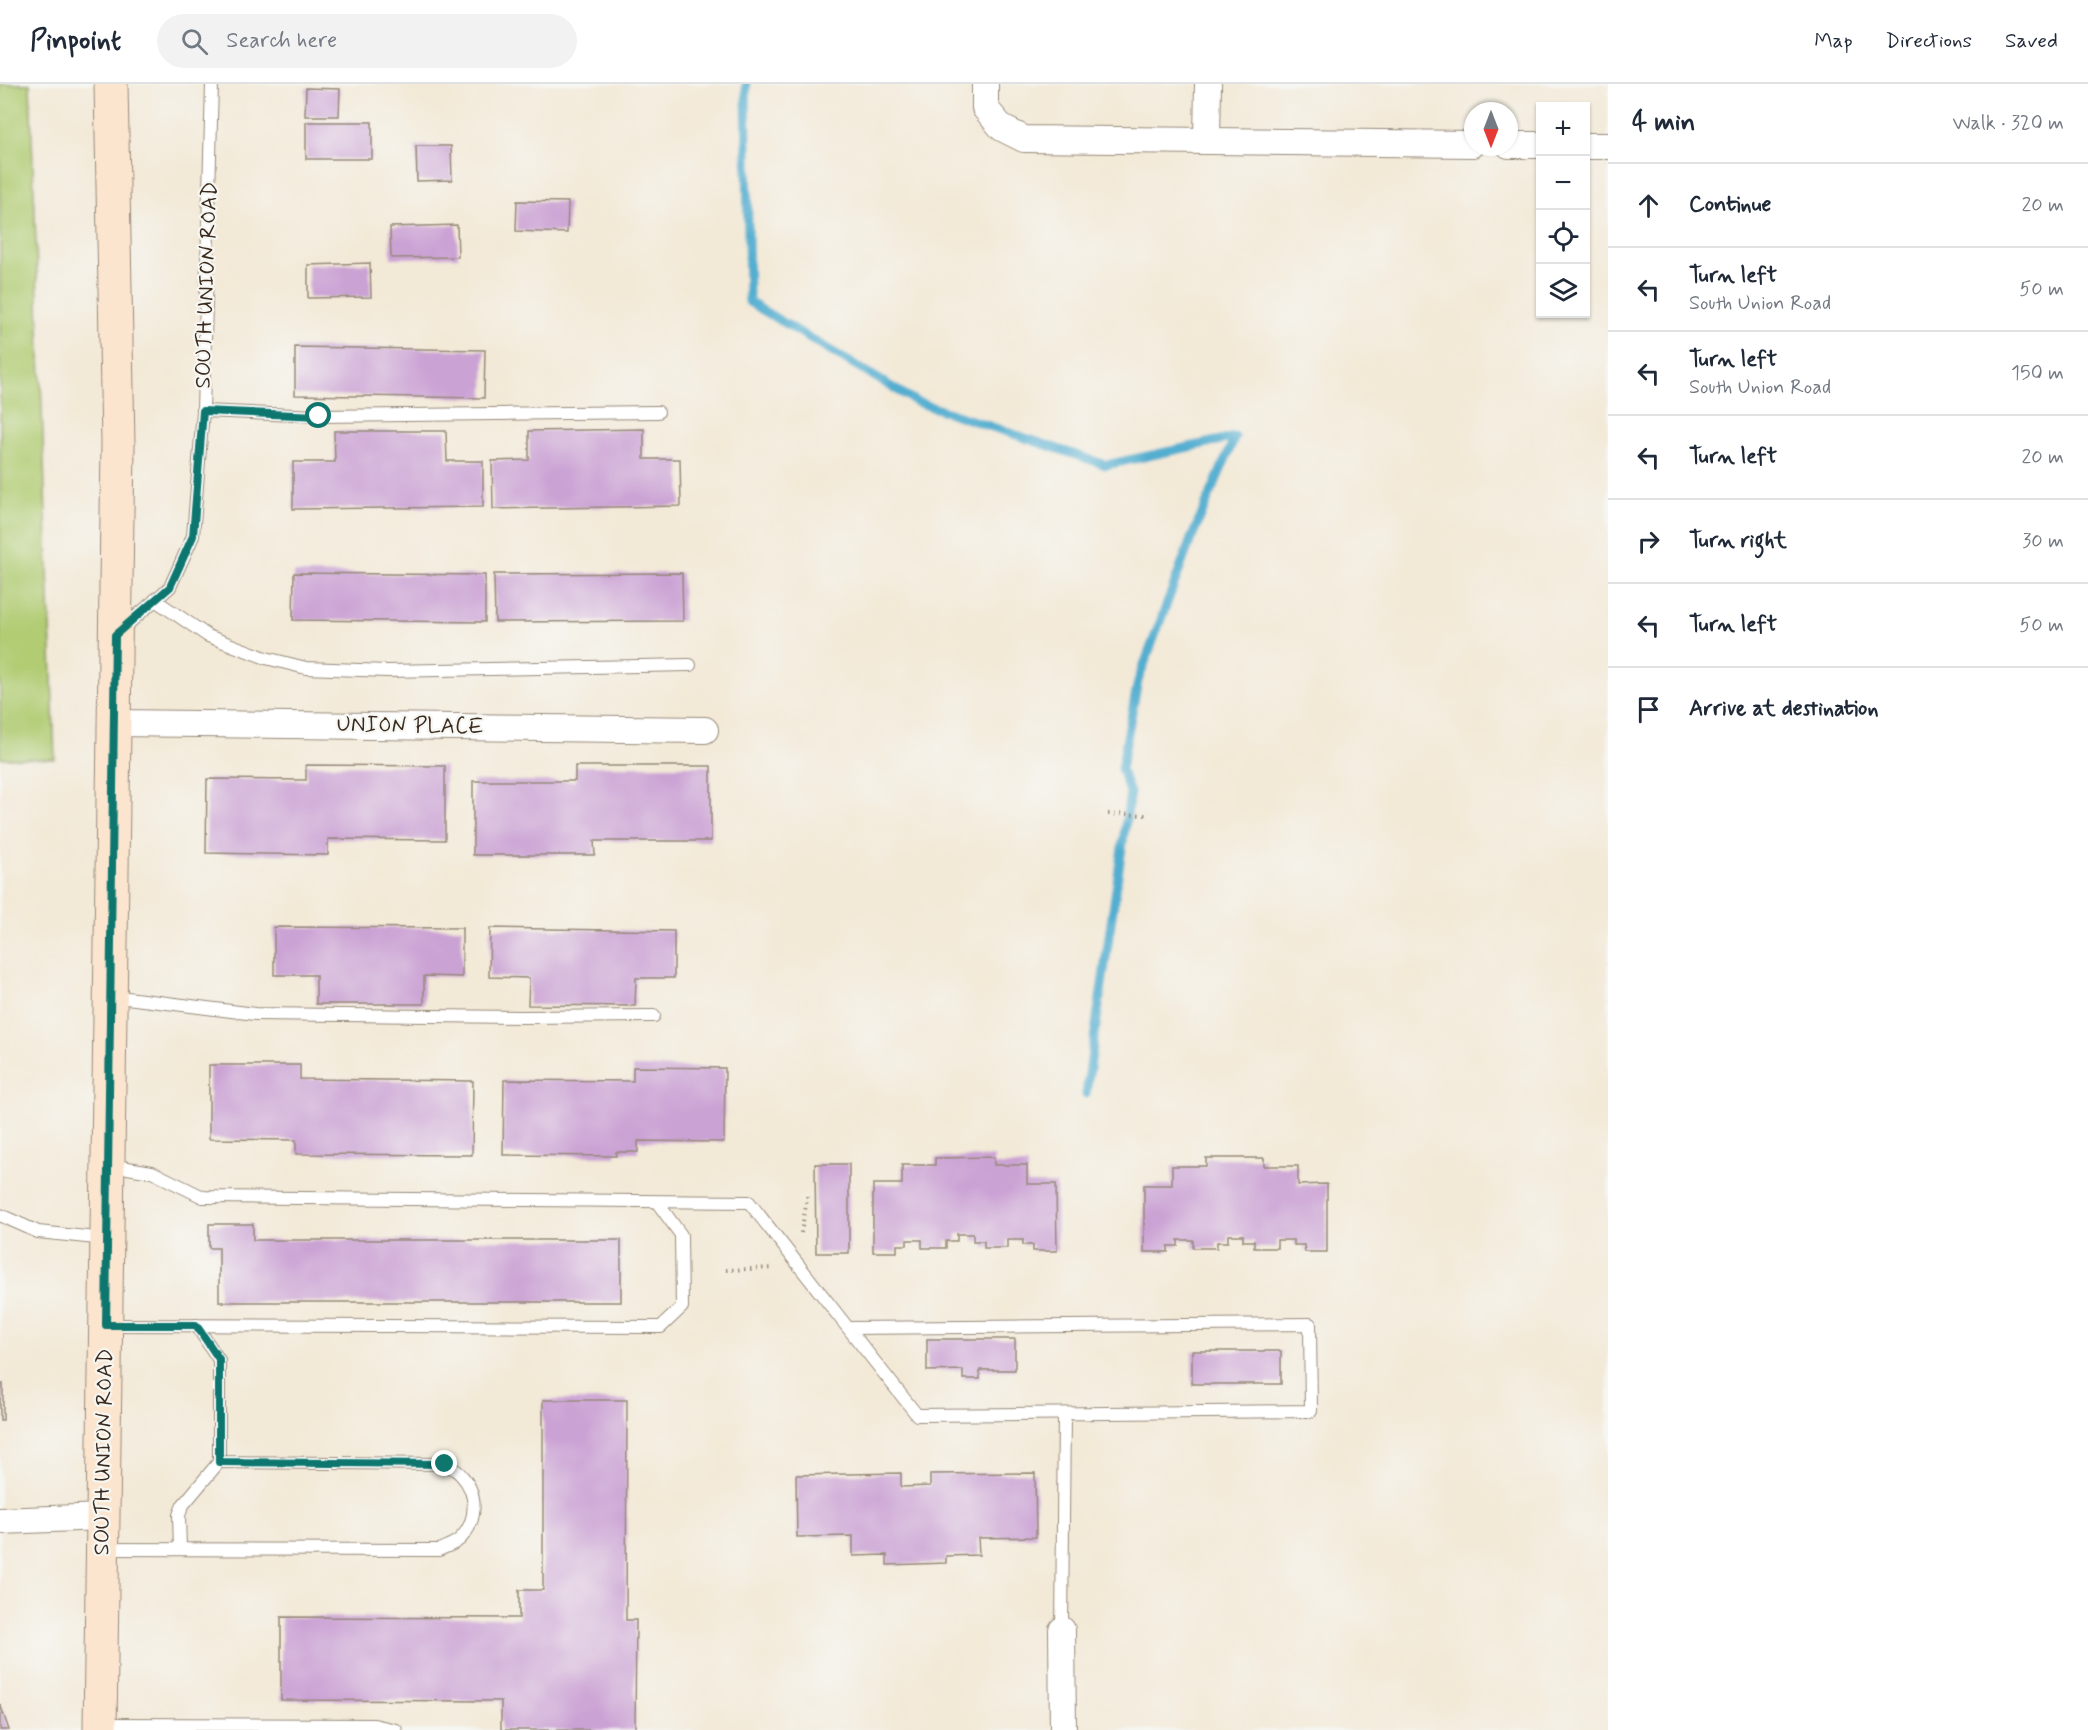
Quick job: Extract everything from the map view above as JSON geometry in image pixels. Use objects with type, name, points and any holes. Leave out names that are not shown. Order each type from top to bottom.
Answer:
[{"type":"main road","name":"SOUTH UNION ROAD","points":[[100,1727],[118,443],[111,84]]},
{"type":"street","points":[[985,84],[985,108],[1002,128],[1024,139],[1464,144]]},
{"type":"street","points":[[1207,140],[1208,84]]},
{"type":"street","points":[[1518,145],[1536,145]]},
{"type":"street","points":[[1590,146],[1608,146]]},
{"type":"street","name":"UNION PLACE","points":[[114,723],[705,730]]},
{"type":"street","points":[[0,1521],[103,1516]]},
{"type":"street","points":[[1062,1630],[1063,1730]]},
{"type":"lane","name":"SOUTH UNION ROAD","points":[[115,635],[170,587],[193,536],[203,411],[212,84]]},
{"type":"lane","points":[[203,411],[319,416],[658,412]]},
{"type":"lane","points":[[155,600],[208,636],[266,658],[306,668],[387,671],[690,665]]},
{"type":"lane","points":[[110,995],[255,1014],[654,1016]]},
{"type":"lane","points":[[108,1164],[152,1172],[203,1197],[749,1202],[916,1415],[1311,1411],[1310,1323],[848,1328]]},
{"type":"lane","points":[[106,1325],[661,1327],[682,1307],[681,1235],[657,1202]]},
{"type":"lane","points":[[0,1215],[38,1232],[107,1239]]},
{"type":"lane","points":[[180,1549],[179,1515],[183,1505],[219,1462],[219,1359],[196,1325]]},
{"type":"lane","points":[[1062,1630],[1064,1414]]},
{"type":"lane","points":[[103,1549],[439,1550],[459,1540],[469,1525],[475,1508],[471,1489],[460,1474],[445,1464],[219,1462]]},
{"type":"lane","points":[[100,1727],[374,1725],[396,1730]]},
{"type":"path","points":[[1108,814],[1148,815]]},
{"type":"green space","points":[[0,84],[30,84],[55,759],[0,758]]},
{"type":"building","points":[[306,88],[340,89],[339,116],[305,116]]},
{"type":"building","points":[[306,122],[372,122],[372,159],[306,159]]},
{"type":"building","points":[[416,146],[451,146],[452,180],[417,181]]},
{"type":"building","points":[[517,201],[568,202],[567,233],[516,231]]},
{"type":"building","points":[[457,225],[458,257],[391,258],[390,227]]},
{"type":"building","points":[[370,263],[371,297],[308,298],[308,265]]},
{"type":"building","points":[[295,347],[485,350],[484,398],[295,395]]},
{"type":"building","points":[[644,429],[644,459],[680,459],[681,506],[493,509],[492,461],[529,460],[529,431]]},
{"type":"building","points":[[334,431],[446,431],[447,461],[483,461],[483,507],[293,509],[293,462],[335,462]]},
{"type":"building","points":[[294,573],[485,575],[485,622],[293,620]]},
{"type":"building","points":[[682,573],[683,621],[495,622],[494,574]]},
{"type":"building","points":[[306,765],[445,766],[445,840],[328,839],[328,855],[206,853],[207,779],[306,780]]},
{"type":"building","points":[[575,766],[711,766],[711,841],[594,841],[595,855],[473,855],[473,781],[575,781]]},
{"type":"building","points":[[274,927],[462,928],[462,977],[424,976],[424,1004],[316,1004],[316,975],[274,975]]},
{"type":"building","points":[[490,928],[674,931],[674,978],[636,978],[635,1006],[528,1005],[529,978],[489,977]]},
{"type":"building","points":[[209,1065],[300,1065],[300,1079],[473,1081],[472,1155],[296,1154],[296,1140],[209,1139]]},
{"type":"building","points":[[633,1067],[725,1068],[724,1142],[638,1141],[638,1152],[616,1152],[616,1156],[503,1155],[504,1080],[633,1081]]},
{"type":"building","points":[[994,1157],[994,1165],[1027,1165],[1027,1184],[1056,1184],[1057,1251],[1033,1251],[1033,1245],[1023,1245],[1023,1240],[1007,1240],[1007,1248],[984,1248],[984,1241],[973,1241],[973,1234],[957,1234],[957,1241],[946,1241],[946,1248],[922,1248],[922,1240],[907,1240],[907,1245],[897,1245],[897,1252],[873,1252],[873,1184],[902,1184],[902,1165],[935,1165],[935,1158]]},
{"type":"building","points":[[1206,1158],[1264,1158],[1264,1166],[1298,1166],[1298,1185],[1327,1184],[1327,1252],[1305,1252],[1304,1245],[1294,1245],[1294,1240],[1277,1240],[1277,1248],[1254,1248],[1254,1241],[1243,1241],[1243,1235],[1228,1235],[1228,1242],[1217,1242],[1217,1248],[1193,1248],[1193,1240],[1178,1240],[1178,1246],[1168,1246],[1168,1252],[1144,1252],[1144,1185],[1172,1185],[1172,1166],[1206,1166]]},
{"type":"building","points":[[815,1164],[849,1164],[849,1253],[816,1253]]},
{"type":"building","points":[[209,1224],[253,1224],[253,1240],[621,1240],[621,1302],[219,1302],[219,1248],[209,1248]]},
{"type":"building","points":[[927,1339],[1015,1339],[1015,1370],[980,1370],[980,1379],[963,1379],[963,1370],[927,1371]]},
{"type":"building","points":[[1192,1351],[1281,1351],[1281,1384],[1192,1384]]},
{"type":"building","points":[[0,1384],[3,1384],[3,1420],[0,1420]]},
{"type":"building","points":[[543,1400],[627,1400],[626,1620],[636,1620],[635,1730],[501,1730],[501,1701],[281,1700],[281,1617],[519,1618],[519,1590],[543,1590]]},
{"type":"building","points":[[901,1473],[901,1487],[930,1486],[930,1474],[1035,1473],[1036,1537],[978,1538],[979,1555],[946,1556],[946,1563],[887,1565],[887,1555],[853,1556],[853,1536],[797,1537],[796,1475]]},
{"type":"building","points":[[0,1704],[9,1730],[0,1730]]},
{"type":"waterway","points":[[746,84],[749,302],[917,402],[1106,465],[1235,437],[1191,539],[1138,681],[1121,769],[1130,793],[1086,1094]]},
{"type":"route","points":[[319,416],[203,411],[193,536],[170,587],[115,635],[106,1325],[196,1325],[219,1359],[219,1462],[445,1464]]}]
